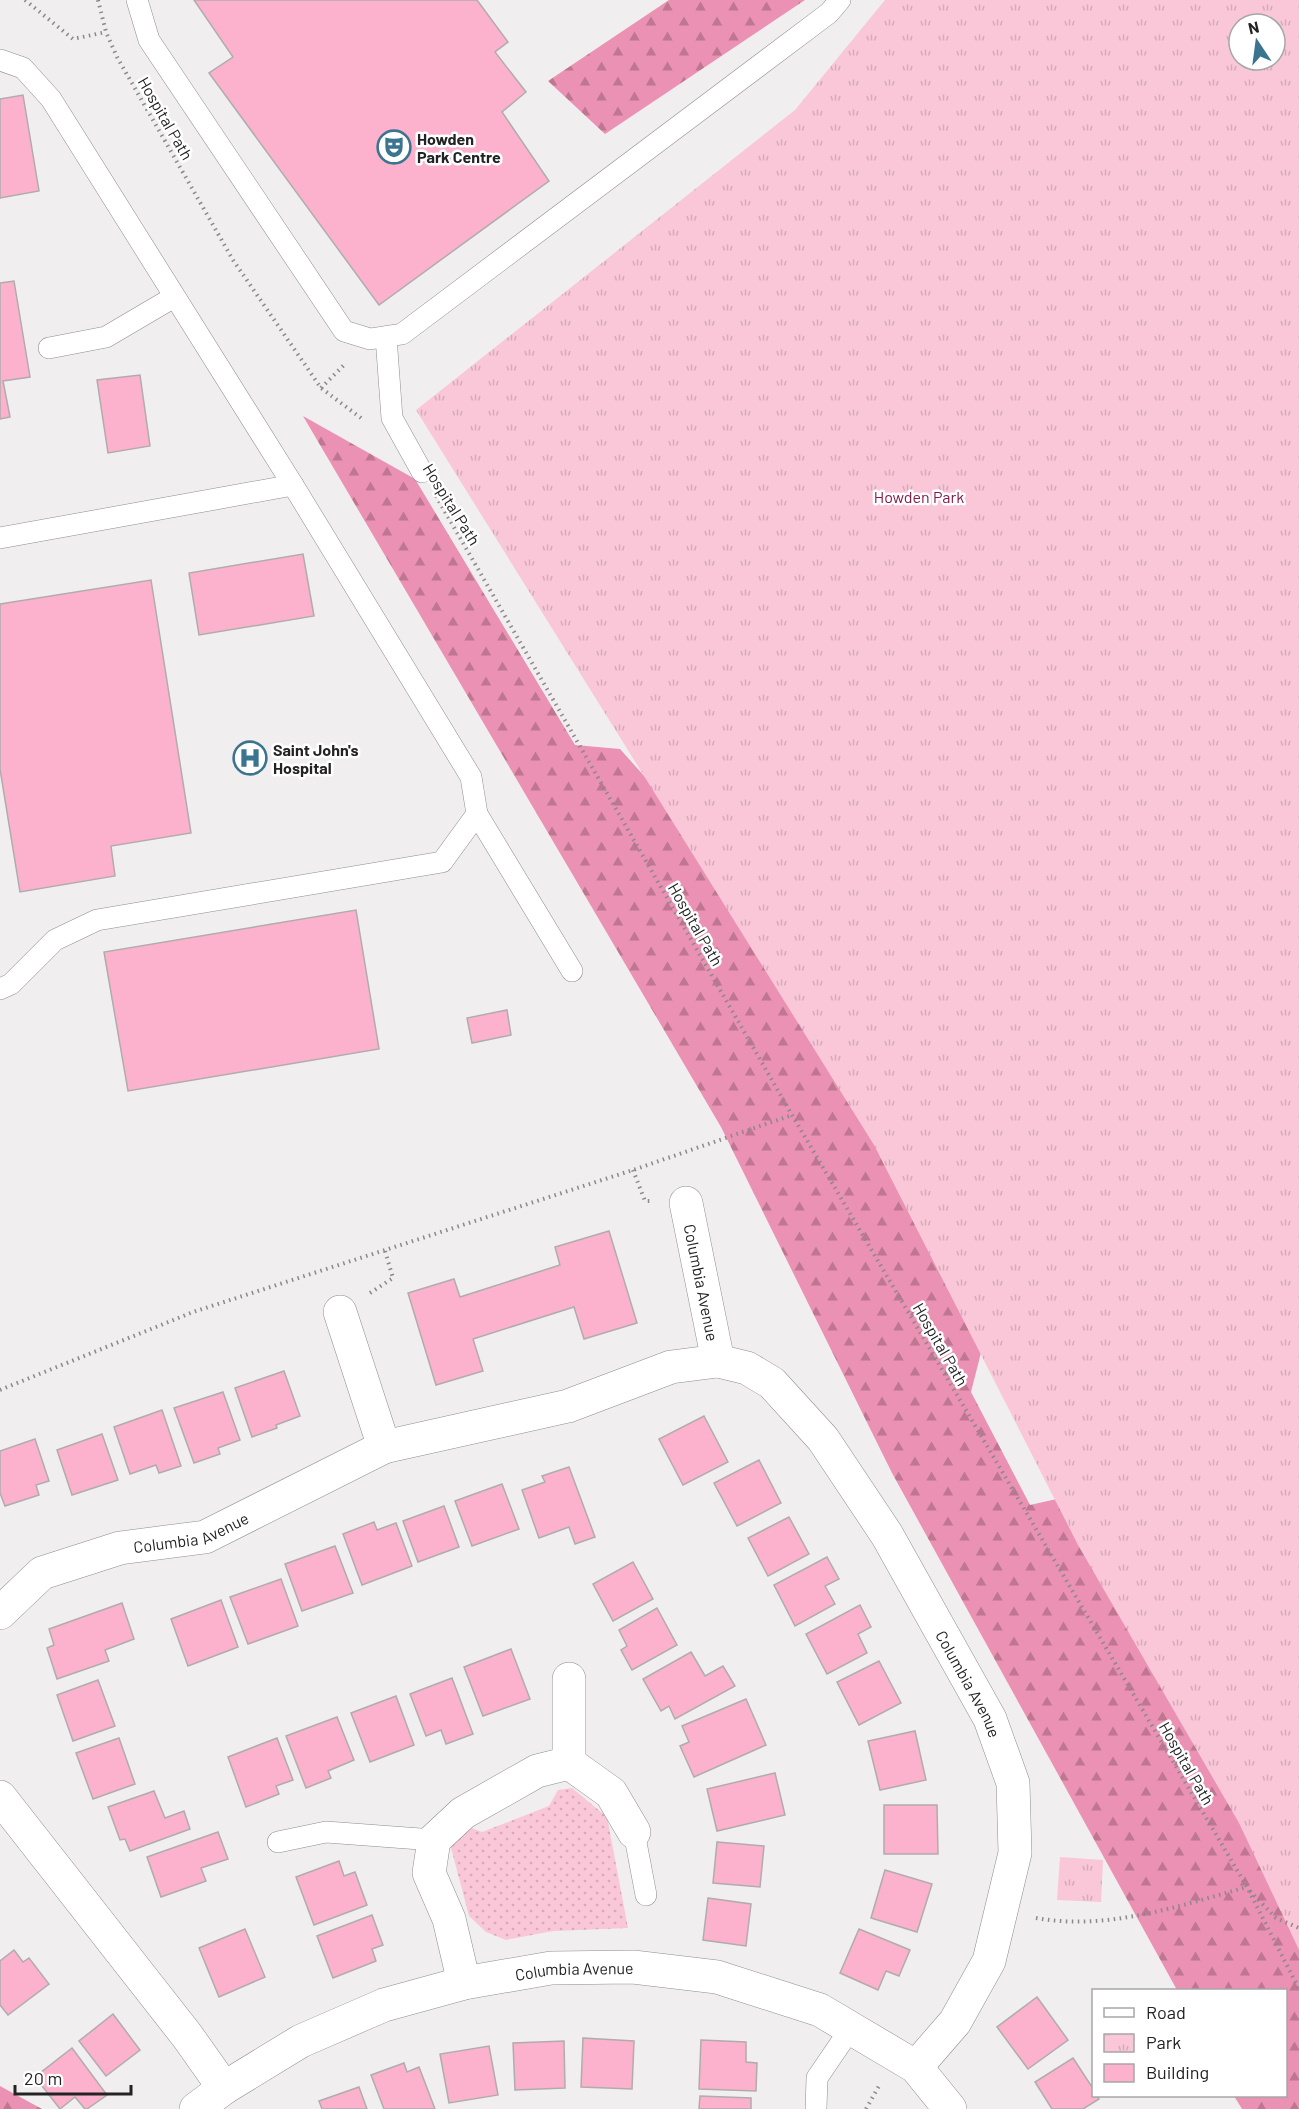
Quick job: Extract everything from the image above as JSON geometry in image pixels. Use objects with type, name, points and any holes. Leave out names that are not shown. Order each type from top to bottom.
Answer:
[{"type":"street","name":"Columbia Avenue","points":[[686,1203],[718,1361]]},
{"type":"street","points":[[340,1312],[384,1447]]},
{"type":"street","name":"Columbia Avenue","points":[[0,1614],[42,1573],[120,1548],[205,1537],[384,1447],[568,1406],[671,1367],[718,1361],[747,1368],[772,1383],[823,1439],[887,1535],[990,1719],[1013,1783],[1015,1853],[989,1961],[955,2022],[916,2067]]},
{"type":"street","points":[[569,1679],[570,1763]]},
{"type":"street","points":[[464,1983],[449,1920],[429,1873],[435,1840],[463,1813],[537,1771],[570,1763],[611,1793],[634,1832]]},
{"type":"street","points":[[0,1797],[188,2037],[224,2088]]},
{"type":"street","name":"Columbia Avenue","points":[[196,2109],[224,2088],[301,2041],[384,2006],[464,1983],[550,1968],[633,1967],[717,1977],[820,2010],[916,2067],[950,2109]]},
{"type":"lane","points":[[137,0],[149,40],[344,331],[370,339],[402,334],[835,6]]},
{"type":"lane","points":[[0,60],[24,68],[51,99],[293,485],[471,777],[477,814],[573,971]]},
{"type":"lane","points":[[49,348],[106,337],[174,297]]},
{"type":"lane","points":[[386,337],[392,418],[422,472]]},
{"type":"lane","points":[[0,538],[293,485]]},
{"type":"lane","points":[[0,989],[11,984],[55,940],[97,920],[441,862],[477,814]]},
{"type":"lane","points":[[278,1842],[326,1832],[435,1840]]},
{"type":"lane","points":[[634,1832],[646,1895]]},
{"type":"lane","points":[[816,2109],[817,2078],[851,2028]]},
{"type":"path","points":[[25,0],[73,39],[106,32]]},
{"type":"path","name":"Hospital Path","points":[[98,0],[106,32],[117,57],[233,260],[321,388],[365,420]]},
{"type":"path","name":"Hospital Path","points":[[422,472],[792,1115],[1247,1887],[1299,1989]]},
{"type":"path","points":[[0,1390],[193,1312],[633,1170],[792,1115]]},
{"type":"path","points":[[340,1312],[393,1278],[385,1251]]},
{"type":"path","points":[[1001,1912],[1045,1920],[1080,1922],[1115,1920],[1247,1887]]},
{"type":"path","name":"Hospital Path","points":[[1247,1887],[1276,1918],[1299,1928]]},
{"type":"green space","points":[[669,0],[805,0],[605,134],[548,81]]},
{"type":"green space","name":"Howden Park","points":[[885,0],[1299,0],[1299,1950],[1239,1823],[1078,1545],[874,1145],[416,410],[795,110]]},
{"type":"green space","points":[[303,416],[415,479],[575,745],[620,749],[762,908],[999,1282],[971,1392],[1030,1505],[1110,1487],[1299,1926],[1299,2109],[1242,2109],[1235,2097],[1287,2097],[1287,1989],[1176,1989],[892,1473],[721,1127]]},
{"type":"green space","points":[[572,1788],[607,1817],[628,1928],[553,1931],[506,1940],[486,1932],[469,1916],[450,1844],[469,1827],[482,1832],[549,1806],[558,1790]]},
{"type":"green space","points":[[1060,1857],[1103,1860],[1101,1902],[1057,1900]]},
{"type":"green space","points":[[0,2086],[42,2109],[0,2109]]},
{"type":"building","name":"Howden Park Centre","points":[[194,0],[477,0],[508,42],[495,52],[526,92],[502,112],[549,181],[379,305],[209,73],[233,57]]},
{"type":"building","points":[[23,95],[39,191],[0,198],[0,99]]},
{"type":"building","points":[[14,281],[30,377],[3,381],[10,417],[0,419],[0,283]]},
{"type":"building","points":[[140,375],[150,446],[108,453],[97,380]]},
{"type":"building","points":[[303,554],[314,616],[199,635],[189,573]]},
{"type":"building","points":[[151,580],[191,833],[111,846],[115,876],[20,892],[0,769],[0,604]]},
{"type":"building","points":[[356,910],[379,1049],[128,1091],[104,952]]},
{"type":"building","points":[[507,1010],[511,1035],[472,1043],[467,1018]]},
{"type":"building","points":[[609,1231],[637,1323],[584,1339],[574,1307],[473,1339],[483,1371],[436,1385],[408,1293],[454,1279],[460,1297],[560,1265],[555,1247]]},
{"type":"building","points":[[284,1371],[300,1416],[252,1437],[235,1388]]},
{"type":"building","points":[[223,1392],[240,1440],[218,1448],[220,1454],[194,1463],[174,1408]]},
{"type":"building","points":[[162,1410],[181,1466],[159,1473],[156,1465],[130,1474],[114,1427]]},
{"type":"building","points":[[704,1416],[728,1462],[683,1485],[659,1439]]},
{"type":"building","points":[[102,1434],[118,1480],[72,1495],[57,1450]]},
{"type":"building","points":[[35,1439],[49,1481],[36,1485],[39,1495],[5,1506],[0,1493],[0,1451]]},
{"type":"building","points":[[759,1460],[781,1503],[737,1526],[714,1483]]},
{"type":"building","points":[[569,1467],[595,1537],[575,1544],[569,1527],[539,1538],[522,1490],[545,1482],[542,1476]]},
{"type":"building","points":[[502,1484],[519,1529],[472,1546],[455,1501]]},
{"type":"building","points":[[444,1506],[459,1547],[418,1562],[403,1521]]},
{"type":"building","points":[[789,1517],[809,1554],[768,1576],[748,1538]]},
{"type":"building","points":[[374,1522],[377,1530],[396,1523],[412,1566],[362,1585],[343,1534]]},
{"type":"building","points":[[335,1546],[353,1593],[302,1611],[285,1564]]},
{"type":"building","points":[[827,1557],[839,1579],[825,1586],[835,1604],[795,1626],[774,1585]]},
{"type":"building","points":[[633,1562],[653,1599],[613,1621],[593,1584]]},
{"type":"building","points":[[281,1579],[298,1626],[248,1644],[230,1597]]},
{"type":"building","points":[[221,1600],[238,1647],[188,1666],[171,1619]]},
{"type":"building","points":[[122,1603],[134,1639],[105,1650],[109,1661],[57,1679],[47,1648],[54,1645],[49,1629]]},
{"type":"building","points":[[860,1605],[871,1627],[858,1634],[867,1653],[827,1674],[806,1634]]},
{"type":"building","points":[[657,1608],[677,1645],[632,1670],[621,1650],[627,1646],[619,1630]]},
{"type":"building","points":[[511,1649],[530,1699],[483,1716],[464,1667]]},
{"type":"building","points":[[691,1652],[705,1676],[723,1666],[735,1686],[675,1719],[669,1706],[661,1711],[643,1679]]},
{"type":"building","points":[[879,1661],[901,1703],[859,1725],[837,1682]]},
{"type":"building","points":[[452,1678],[473,1734],[446,1744],[441,1730],[426,1736],[410,1694]]},
{"type":"building","points":[[98,1680],[115,1726],[73,1741],[57,1695]]},
{"type":"building","points":[[396,1696],[414,1745],[370,1762],[351,1713]]},
{"type":"building","points":[[746,1699],[766,1745],[694,1777],[680,1746],[689,1742],[682,1726]]},
{"type":"building","points":[[337,1717],[354,1760],[328,1771],[331,1778],[306,1788],[286,1736]]},
{"type":"building","points":[[915,1731],[926,1780],[880,1790],[868,1741]]},
{"type":"building","points":[[119,1738],[135,1784],[93,1799],[76,1753]]},
{"type":"building","points":[[277,1738],[293,1780],[276,1786],[279,1794],[246,1807],[228,1757]]},
{"type":"building","points":[[775,1773],[785,1815],[717,1831],[707,1789]]},
{"type":"building","points":[[154,1791],[165,1818],[184,1811],[190,1829],[130,1851],[125,1839],[120,1840],[108,1807]]},
{"type":"building","points":[[884,1805],[937,1805],[938,1854],[884,1854]]},
{"type":"building","points":[[218,1832],[228,1859],[201,1868],[206,1881],[161,1897],[147,1857]]},
{"type":"building","points":[[717,1842],[764,1846],[760,1887],[713,1883]]},
{"type":"building","points":[[339,1861],[344,1876],[355,1872],[367,1905],[314,1925],[296,1877]]},
{"type":"building","points":[[885,1870],[932,1884],[917,1932],[871,1918]]},
{"type":"building","points":[[708,1898],[751,1904],[746,1946],[703,1940]]},
{"type":"building","points":[[372,1915],[383,1945],[372,1949],[376,1961],[333,1978],[317,1936]]},
{"type":"building","points":[[245,1929],[265,1977],[219,1997],[199,1948]]},
{"type":"building","points":[[859,1929],[910,1950],[899,1976],[886,1971],[878,1990],[840,1973]]},
{"type":"building","points":[[14,1950],[23,1962],[29,1958],[49,1984],[8,2015],[0,2005],[0,1961]]},
{"type":"building","points":[[1037,1997],[1068,2040],[1028,2069],[997,2027]]},
{"type":"building","points":[[113,2014],[140,2050],[106,2076],[79,2041]]},
{"type":"building","points":[[583,2038],[634,2041],[632,2089],[581,2087]]},
{"type":"building","points":[[701,2040],[746,2042],[746,2062],[757,2063],[756,2091],[699,2089]]},
{"type":"building","points":[[564,2041],[565,2088],[515,2090],[513,2043]]},
{"type":"building","points":[[489,2046],[498,2095],[449,2103],[440,2054]]},
{"type":"building","points":[[72,2048],[107,2095],[87,2109],[75,2097],[60,2109],[35,2077]]},
{"type":"building","points":[[1073,2058],[1092,2087],[1092,2097],[1099,2099],[1083,2109],[1052,2109],[1035,2082]]},
{"type":"building","points":[[404,2063],[407,2072],[419,2067],[435,2109],[384,2109],[371,2075]]},
{"type":"building","points":[[359,2087],[367,2109],[322,2109],[319,2101]]},
{"type":"building","points":[[700,2096],[751,2098],[751,2109],[699,2109]]},
{"type":"place","name":"Howden Park Centre","points":[[394,147]]},
{"type":"place","name":"Saint John's Hospital","points":[[250,758]]}]
